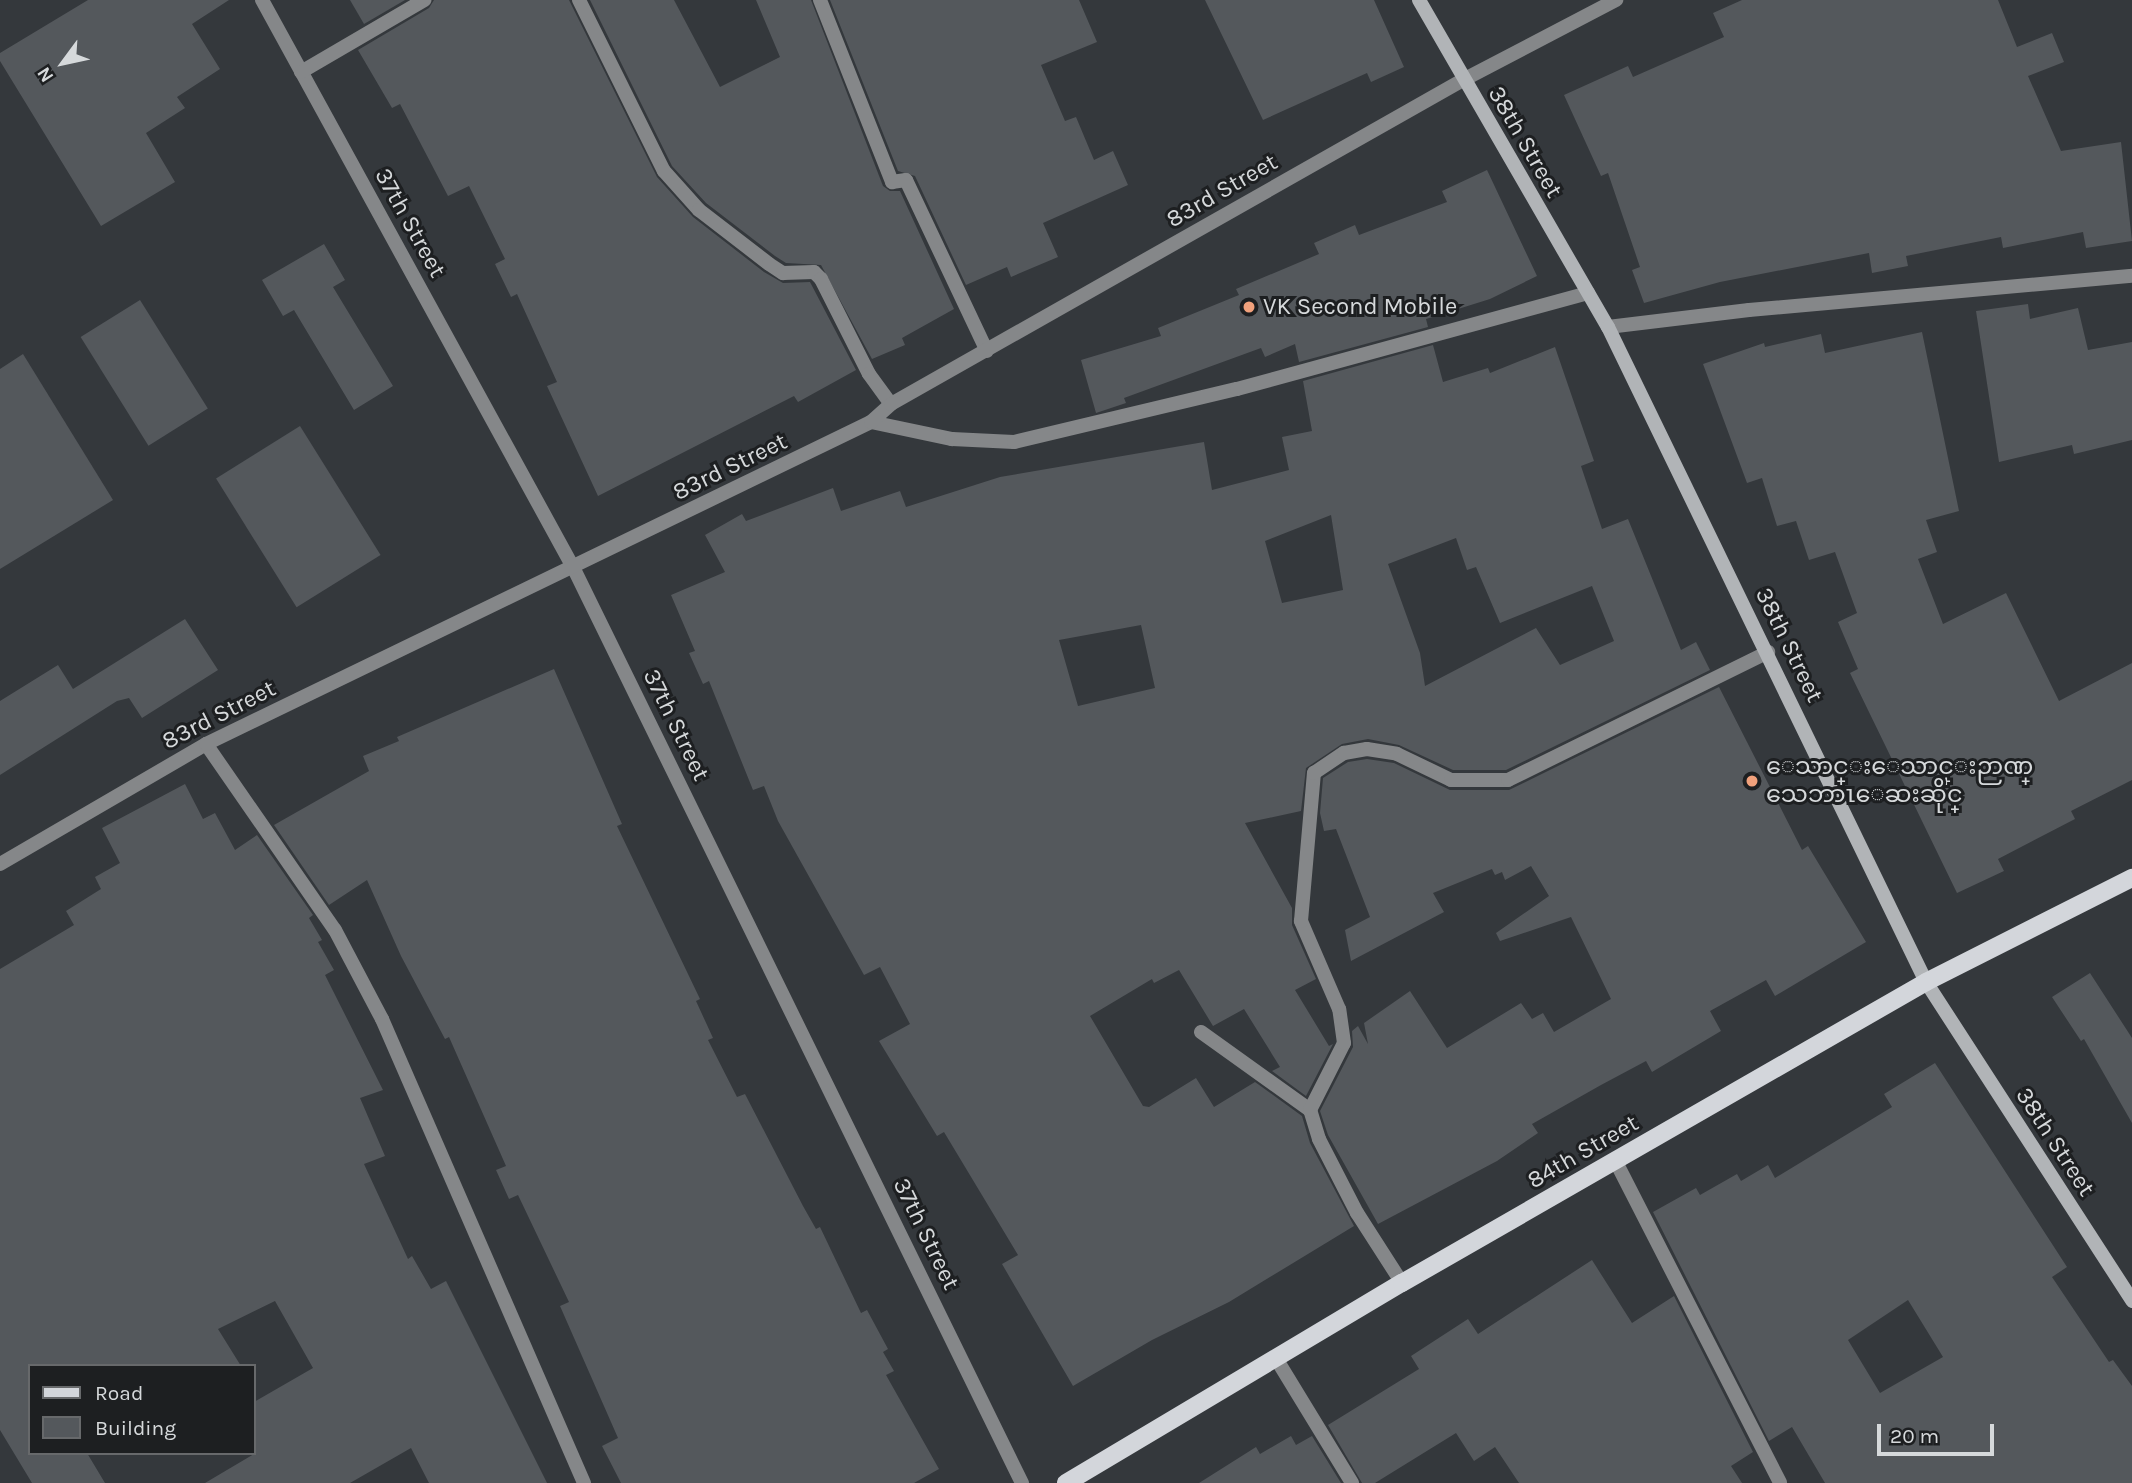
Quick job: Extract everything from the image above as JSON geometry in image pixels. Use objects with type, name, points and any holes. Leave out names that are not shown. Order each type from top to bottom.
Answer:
[{"type":"main road","name":"38th Street","points":[[1419,0],[1608,327],[1926,982],[2132,1301]]},
{"type":"main road","name":"84th Street","points":[[1066,1483],[1277,1360],[1402,1283],[1926,982],[2132,878]]},
{"type":"street","name":"37th Street","points":[[262,0],[574,569],[1023,1483]]},
{"type":"street","points":[[301,72],[424,0]]},
{"type":"street","points":[[579,0],[664,171],[699,210],[783,273],[814,272],[828,290],[869,374],[891,404]]},
{"type":"street","points":[[820,0],[892,182],[906,180],[987,351]]},
{"type":"street","name":"83rd Street","points":[[0,864],[206,744],[574,569],[871,422],[891,404],[1463,80],[1616,0]]},
{"type":"street","points":[[1608,327],[1749,310],[2132,276]]},
{"type":"street","points":[[871,422],[952,439],[1014,442],[1237,389],[1588,293]]},
{"type":"street","points":[[1310,1110],[1344,1043],[1339,1009],[1301,921],[1310,788],[1314,773],[1325,762],[1367,749],[1397,754],[1451,780],[1508,780],[1768,652]]},
{"type":"street","points":[[206,744],[335,930],[382,1019],[584,1483]]},
{"type":"street","points":[[1201,1032],[1310,1110],[1319,1139],[1357,1213],[1402,1283]]},
{"type":"street","points":[[1616,1162],[1780,1483]]},
{"type":"street","points":[[1277,1360],[1352,1483]]},
{"type":"building","points":[[88,0],[229,0],[192,24],[220,69],[177,97],[185,108],[146,133],[175,182],[101,226],[0,61],[0,53]]},
{"type":"building","points":[[350,0],[405,0],[364,24]]},
{"type":"building","points":[[434,0],[569,0],[657,177],[693,217],[764,272],[783,283],[810,282],[856,370],[798,402],[794,396],[598,496],[547,386],[557,382],[517,294],[511,297],[495,264],[505,259],[469,186],[448,196],[400,104],[392,108],[358,50],[429,8]]},
{"type":"building","points":[[590,0],[674,0],[720,87],[780,57],[756,0],[811,0],[883,186],[890,191],[900,191],[954,309],[902,338],[905,345],[872,359],[821,265],[786,263],[775,256],[706,203],[672,166]]},
{"type":"building","points":[[830,0],[1079,0],[1097,42],[1041,65],[1065,121],[1076,117],[1094,160],[1113,151],[1128,185],[1043,223],[1058,257],[1011,277],[1007,267],[966,285],[915,176],[898,171]]},
{"type":"building","points":[[1205,0],[1374,0],[1404,67],[1371,82],[1367,73],[1263,120]]},
{"type":"building","points":[[1742,0],[1998,0],[2017,47],[2052,33],[2064,62],[2028,76],[2061,151],[2121,142],[2132,241],[2086,248],[2083,232],[2003,248],[2001,237],[1906,256],[1908,266],[1872,273],[1869,253],[1720,282],[1644,303],[1632,270],[1640,267],[1608,173],[1601,176],[1564,95],[1628,66],[1633,77],[1724,37],[1713,13]]},
{"type":"building","points":[[1487,170],[1537,276],[1490,299],[1426,319],[1428,327],[1299,362],[1295,344],[1265,357],[1261,348],[1124,398],[1126,403],[1096,413],[1081,360],[1161,336],[1158,328],[1239,295],[1236,289],[1319,254],[1314,243],[1355,225],[1359,235],[1447,202],[1442,191]]},
{"type":"building","points":[[324,244],[345,280],[333,287],[393,386],[354,410],[294,310],[283,316],[262,280]]},
{"type":"building","points":[[140,300],[208,409],[148,446],[81,337]]},
{"type":"building","points":[[2028,304],[2030,319],[2078,308],[2088,350],[2132,342],[2132,440],[2074,454],[2072,445],[1999,462],[1976,311]]},
{"type":"building","points":[[1922,332],[1959,511],[1926,520],[1937,552],[1918,559],[1943,624],[2006,593],[2059,701],[2132,663],[2132,780],[2071,811],[2075,819],[1998,859],[2004,871],[1957,893],[1850,673],[1858,669],[1838,622],[1857,613],[1835,552],[1809,560],[1796,521],[1777,526],[1762,478],[1747,483],[1703,364],[1764,343],[1765,347],[1821,334],[1825,353]]},
{"type":"building","points":[[1433,345],[1443,382],[1488,368],[1490,373],[1555,347],[1594,461],[1581,466],[1602,529],[1628,519],[1681,650],[1696,642],[1710,670],[1506,770],[1453,770],[1399,745],[1368,739],[1342,744],[1306,768],[1301,811],[1245,823],[1292,908],[1292,925],[1316,979],[1295,990],[1329,1046],[1333,1044],[1306,1096],[1272,1071],[1280,1067],[1244,1009],[1213,1026],[1179,970],[1154,983],[1152,979],[1090,1016],[1143,1106],[1149,1107],[1196,1078],[1214,1107],[1255,1082],[1302,1116],[1310,1143],[1354,1226],[1229,1302],[1152,1340],[1073,1386],[1002,1264],[1018,1255],[944,1132],[937,1136],[879,1041],[910,1024],[880,967],[864,975],[778,821],[764,786],[753,790],[709,681],[703,684],[689,653],[695,651],[671,595],[725,572],[705,535],[742,514],[746,521],[833,488],[841,511],[900,491],[906,507],[1000,477],[1204,442],[1212,490],[1289,470],[1282,437],[1312,431],[1303,381]],"holes":[[[1331,515],[1343,590],[1282,603],[1265,541]],[[1456,538],[1467,570],[1476,567],[1500,623],[1592,586],[1614,641],[1560,665],[1536,628],[1425,686],[1420,653],[1388,564]],[[1141,625],[1155,688],[1078,706],[1059,640]]]},
{"type":"building","points":[[23,354],[113,500],[0,569],[0,369]]},
{"type":"building","points":[[300,426],[381,555],[297,607],[216,478]]},
{"type":"building","points":[[185,619],[218,670],[142,718],[129,698],[117,701],[0,775],[0,701],[58,665],[73,689]]},
{"type":"building","points":[[554,669],[622,824],[617,826],[700,999],[696,1001],[713,1038],[708,1040],[737,1097],[745,1094],[816,1229],[820,1227],[861,1313],[867,1310],[888,1349],[883,1352],[894,1371],[886,1375],[939,1469],[914,1483],[621,1483],[602,1446],[618,1438],[560,1306],[569,1302],[518,1195],[509,1199],[496,1170],[506,1166],[449,1037],[445,1039],[401,956],[367,880],[329,905],[274,825],[369,771],[363,756],[399,741],[397,737]]},
{"type":"building","points":[[1719,687],[1802,850],[1808,846],[1866,942],[1775,996],[1766,980],[1710,1011],[1721,1031],[1652,1072],[1646,1061],[1601,1085],[1532,1124],[1538,1133],[1497,1161],[1378,1224],[1328,1135],[1320,1111],[1353,1047],[1352,1031],[1358,1026],[1368,1044],[1364,1023],[1410,991],[1447,1048],[1521,1003],[1532,1019],[1543,1013],[1554,1032],[1611,999],[1571,917],[1500,941],[1496,933],[1549,896],[1531,866],[1505,880],[1502,872],[1495,875],[1492,869],[1433,893],[1444,912],[1351,961],[1345,930],[1370,917],[1336,829],[1324,831],[1320,813],[1323,778],[1348,762],[1367,759],[1394,763],[1450,790],[1509,790]]},
{"type":"building","points":[[185,784],[203,819],[215,813],[235,850],[257,835],[313,915],[309,918],[322,940],[318,942],[334,970],[325,975],[383,1090],[360,1098],[385,1156],[364,1164],[408,1259],[412,1256],[431,1289],[446,1281],[547,1483],[429,1483],[411,1448],[350,1483],[205,1483],[256,1455],[256,1401],[313,1368],[275,1301],[218,1329],[240,1364],[28,1364],[28,1455],[88,1455],[105,1483],[32,1483],[0,1430],[0,969],[74,925],[66,911],[101,889],[95,877],[120,863],[102,828]]},
{"type":"building","points":[[2090,973],[2132,1038],[2132,1123],[2084,1039],[2081,1041],[2052,997]]},
{"type":"building","points":[[1935,1063],[2067,1267],[2052,1277],[2109,1362],[2113,1360],[2132,1386],[2132,1483],[1825,1483],[1792,1427],[1769,1441],[1653,1212],[1696,1188],[1700,1195],[1737,1174],[1741,1181],[1768,1165],[1775,1178],[1892,1107],[1884,1094]],"holes":[[[1908,1300],[1943,1357],[1880,1393],[1848,1340]]]},
{"type":"building","points":[[1592,1260],[1632,1323],[1674,1296],[1753,1452],[1731,1466],[1742,1483],[1519,1483],[1495,1447],[1474,1461],[1456,1433],[1375,1483],[1362,1483],[1328,1425],[1419,1369],[1411,1356],[1468,1319],[1478,1334]]},
{"type":"building","points":[[1291,1436],[1296,1445],[1312,1436],[1341,1483],[1199,1483],[1256,1447],[1260,1454]]},
{"type":"place","name":"VK Second Mobile","points":[[1249,307]]},
{"type":"place","name":"ေသာင္းေသာင္းဉာဏ္ သေဘာၤေဆးဆိုင္","points":[[1752,781]]}]
